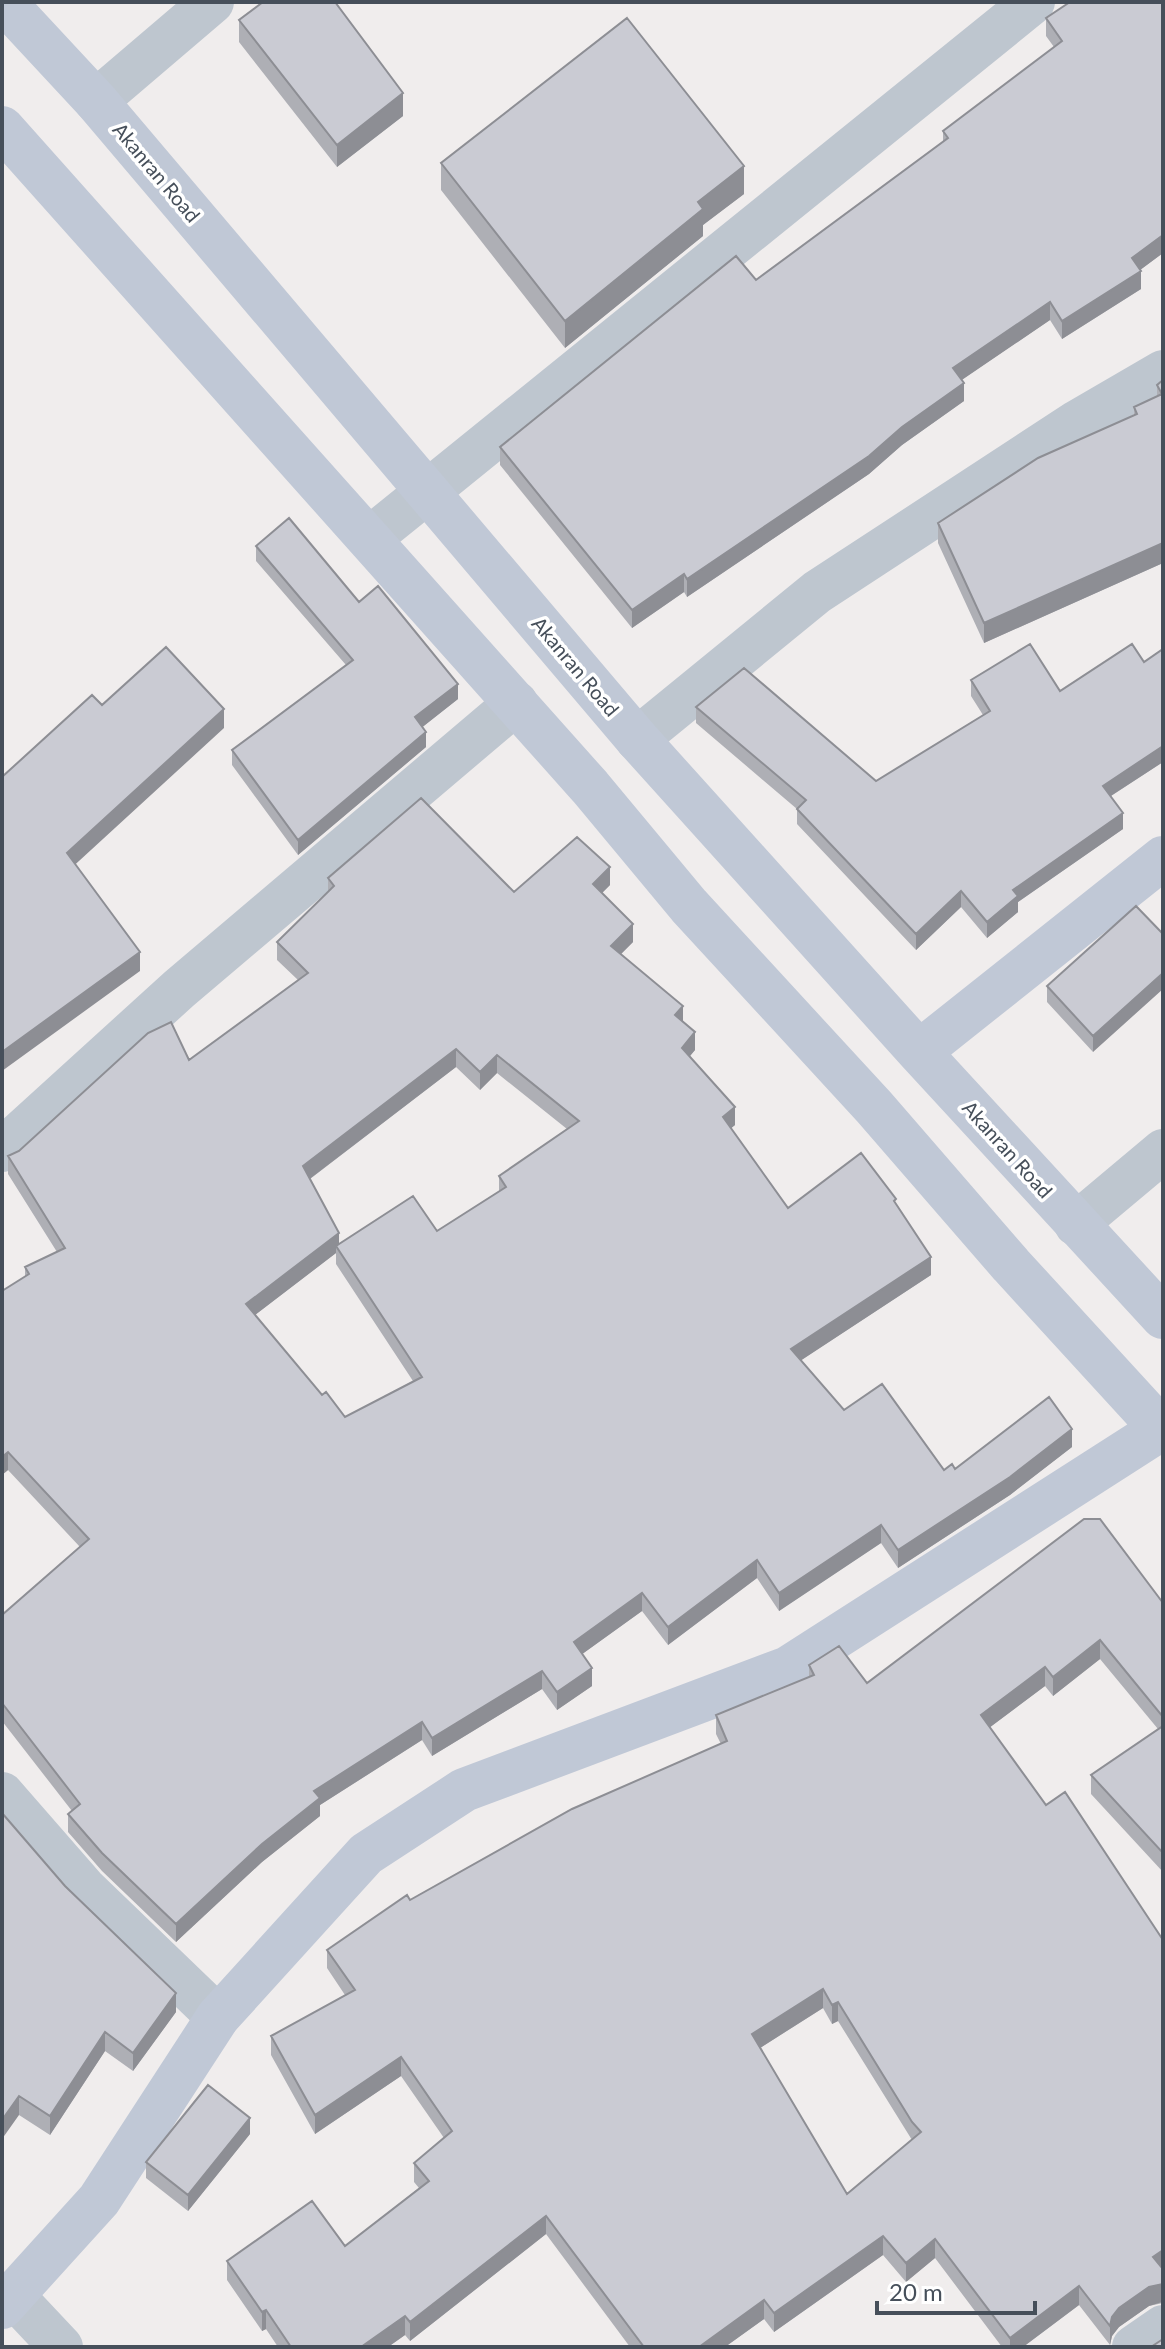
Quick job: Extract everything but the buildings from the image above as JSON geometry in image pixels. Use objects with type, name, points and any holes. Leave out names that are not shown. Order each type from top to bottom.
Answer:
[{"type":"main road","name":"Akanran Road","points":[[4,2],[96,101],[637,739],[1163,1317]]},
{"type":"main road","points":[[2,128],[516,703],[689,906],[874,1107],[1011,1265],[1162,1430],[788,1668],[464,1790],[366,1854],[218,2017],[99,2200],[7,2301]]},
{"type":"main road","points":[[919,1052],[1163,858]]},
{"type":"street","points":[[96,101],[212,2]]},
{"type":"street","points":[[370,538],[1033,2]]},
{"type":"street","points":[[637,739],[817,592],[1077,422],[1163,372]]},
{"type":"street","points":[[2,1150],[179,989],[516,703]]},
{"type":"street","points":[[1076,1224],[1163,1151]]},
{"type":"street","points":[[2,1794],[84,1888],[218,2017]]},
{"type":"street","points":[[7,2301],[61,2347]]},
{"type":"street","points":[[1134,2347],[1163,2327]]}]
